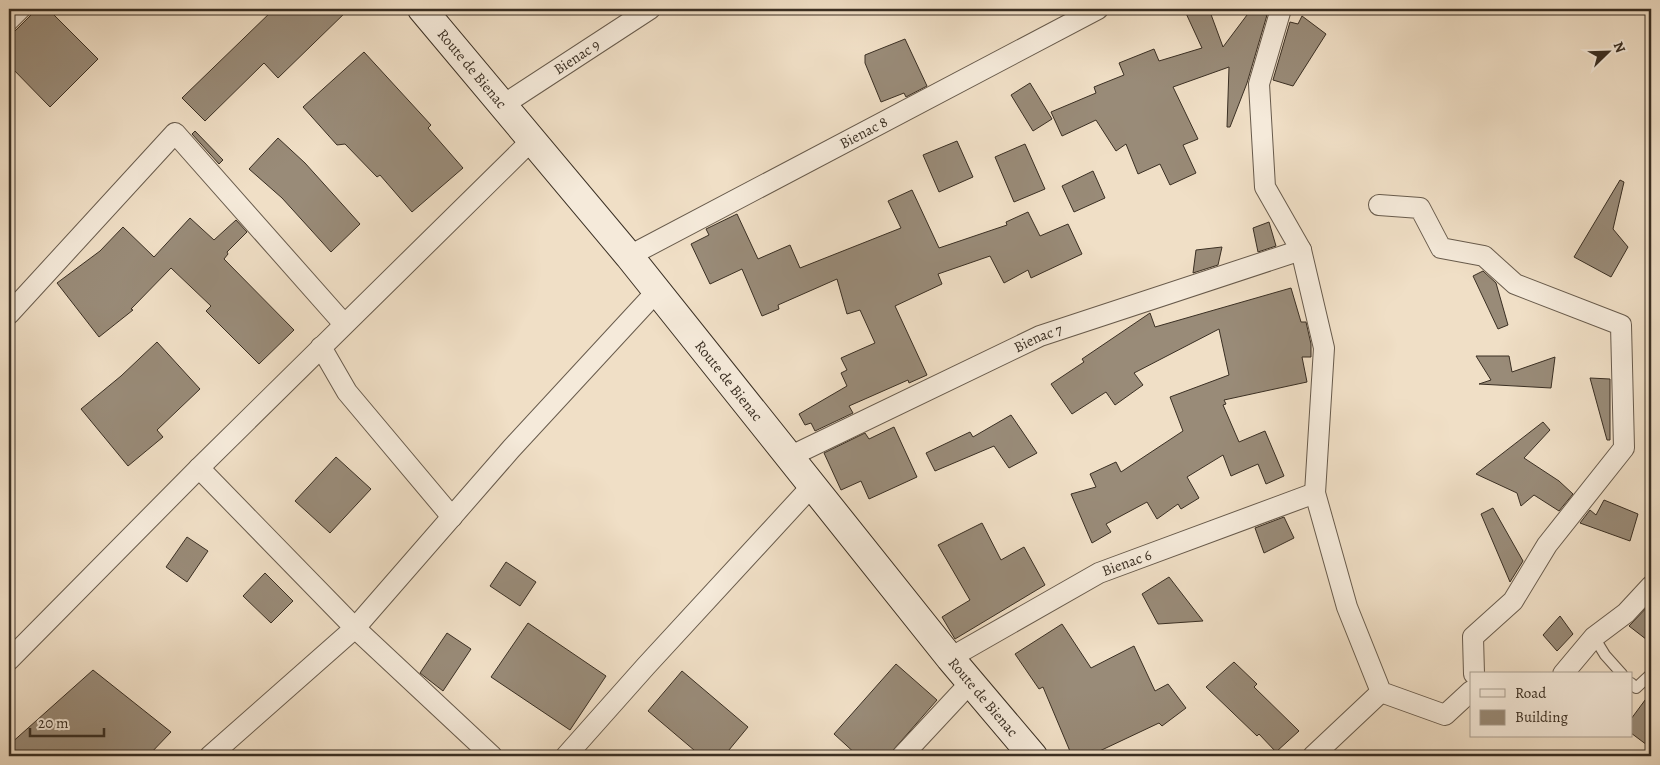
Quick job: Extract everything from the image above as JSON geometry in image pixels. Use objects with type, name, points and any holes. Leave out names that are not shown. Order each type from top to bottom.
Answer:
[{"type":"main road","name":"Route de Bienac","points":[[422,9],[628,256],[950,658],[1033,756]]},
{"type":"street","name":"Bienac 9","points":[[503,105],[650,9]]},
{"type":"street","name":"Bienac 8","points":[[628,256],[1098,9]]},
{"type":"street","points":[[1281,9],[1259,84],[1265,187],[1301,250],[1324,348],[1315,493],[1347,606],[1381,692],[1445,715],[1470,692]]},
{"type":"street","points":[[9,314],[176,133],[344,324]]},
{"type":"street","points":[[9,660],[199,468],[532,140]]},
{"type":"street","points":[[1379,205],[1420,208],[1441,248],[1484,256],[1515,284],[1621,325],[1624,448],[1547,545],[1513,601],[1473,637],[1474,672]]},
{"type":"street","name":"Bienac 7","points":[[790,457],[1040,336],[1301,250]]},
{"type":"street","points":[[210,756],[355,628],[511,448],[656,291]]},
{"type":"street","points":[[321,347],[347,392],[452,517]]},
{"type":"street","points":[[199,468],[355,628],[492,756]]},
{"type":"street","points":[[566,756],[811,486]]},
{"type":"street","name":"Bienac 6","points":[[950,658],[1100,573],[1315,493]]},
{"type":"street","points":[[1565,672],[1594,637],[1626,613],[1651,586]]},
{"type":"street","points":[[902,756],[971,682]]},
{"type":"street","points":[[1313,756],[1381,692]]},
{"type":"lane","points":[[9,27],[27,9]]},
{"type":"lane","points":[[1594,637],[1605,655],[1620,672]]},
{"type":"lane","points":[[1632,684],[1636,688],[1651,674]]},
{"type":"building","points":[[34,9],[48,9],[98,59],[50,107],[9,65],[9,34],[14,32],[32,14]]},
{"type":"building","points":[[274,9],[349,9],[278,78],[264,63],[205,121],[182,98]]},
{"type":"building","points":[[1184,9],[1209,9],[1223,47],[1250,11],[1267,15],[1247,83],[1230,127],[1227,127],[1229,67],[1173,87],[1198,139],[1183,145],[1196,173],[1170,185],[1160,164],[1138,174],[1126,144],[1116,151],[1096,120],[1062,136],[1051,112],[1096,93],[1094,87],[1124,75],[1119,63],[1154,49],[1159,61],[1202,48]]},
{"type":"building","points":[[1302,16],[1326,34],[1293,86],[1273,80],[1290,22],[1298,24]]},
{"type":"building","points":[[905,39],[927,86],[906,97],[904,93],[881,102],[865,63],[865,55]]},
{"type":"building","points":[[364,52],[431,125],[428,128],[463,168],[412,212],[380,175],[377,177],[345,144],[337,145],[303,107]]},
{"type":"building","points":[[1030,83],[1052,119],[1033,131],[1011,95]]},
{"type":"building","points":[[195,131],[223,160],[219,164],[192,134]]},
{"type":"building","points":[[278,138],[305,163],[360,224],[331,252],[282,198],[249,169]]},
{"type":"building","points":[[957,141],[973,177],[939,192],[923,155]]},
{"type":"building","points":[[1025,144],[1045,189],[1014,202],[995,157]]},
{"type":"building","points":[[1093,171],[1105,198],[1074,212],[1062,186]]},
{"type":"building","points":[[1620,180],[1624,182],[1613,229],[1628,247],[1611,277],[1574,257]]},
{"type":"building","points":[[912,190],[939,248],[1007,225],[1006,222],[1028,212],[1040,236],[1068,224],[1082,254],[1031,278],[1028,270],[1004,283],[990,256],[938,274],[942,284],[895,306],[927,375],[909,383],[908,380],[849,406],[853,413],[815,431],[811,423],[805,425],[799,414],[847,386],[841,373],[847,370],[841,358],[875,343],[860,310],[847,314],[837,279],[778,305],[779,309],[762,316],[742,269],[710,284],[691,244],[709,235],[706,229],[737,214],[758,259],[790,245],[800,268],[901,228],[888,201]]},
{"type":"building","points":[[190,218],[214,240],[236,220],[247,232],[227,252],[228,254],[224,259],[294,330],[259,364],[206,311],[211,306],[171,268],[131,309],[133,310],[99,337],[57,283],[100,251],[123,227],[154,257]]},
{"type":"building","points":[[1269,222],[1276,246],[1258,252],[1253,228]]},
{"type":"building","points":[[1222,247],[1218,265],[1193,273],[1196,250]]},
{"type":"building","points":[[1483,271],[1496,283],[1508,325],[1498,329],[1473,276]]},
{"type":"building","points":[[1291,288],[1301,322],[1306,322],[1311,344],[1311,357],[1302,357],[1307,382],[1224,400],[1226,404],[1223,405],[1239,442],[1265,431],[1284,476],[1266,484],[1258,464],[1231,476],[1223,455],[1187,477],[1199,498],[1181,509],[1178,504],[1157,519],[1147,502],[1106,524],[1111,532],[1092,543],[1071,494],[1096,487],[1090,474],[1116,462],[1121,472],[1183,431],[1170,397],[1229,375],[1219,329],[1134,373],[1143,385],[1115,405],[1106,392],[1072,414],[1051,384],[1084,362],[1082,359],[1150,313],[1155,327]]},
{"type":"building","points":[[157,342],[200,389],[157,430],[163,437],[128,466],[81,409],[121,376]]},
{"type":"building","points":[[1476,356],[1509,356],[1512,372],[1555,357],[1551,388],[1479,384],[1491,380]]},
{"type":"building","points":[[1590,378],[1610,379],[1610,440],[1607,440]]},
{"type":"building","points":[[1011,415],[1037,453],[1009,468],[994,446],[935,471],[926,453],[970,432],[973,437]]},
{"type":"building","points":[[1543,422],[1550,430],[1524,458],[1559,481],[1573,494],[1559,511],[1534,495],[1521,506],[1517,493],[1476,474]]},
{"type":"building","points":[[894,427],[917,477],[869,499],[861,481],[841,490],[824,453],[865,433],[869,439]]},
{"type":"building","points":[[336,457],[371,489],[330,533],[295,501]]},
{"type":"building","points":[[1604,500],[1638,514],[1630,541],[1580,523],[1590,510],[1596,515]]},
{"type":"building","points":[[1493,508],[1523,561],[1510,582],[1481,514]]},
{"type":"building","points":[[1284,517],[1294,538],[1264,553],[1255,528]]},
{"type":"building","points":[[982,523],[1001,560],[1024,547],[1045,585],[955,639],[942,617],[970,600],[938,545]]},
{"type":"building","points":[[187,537],[208,551],[187,582],[166,567]]},
{"type":"building","points":[[506,562],[536,582],[520,606],[490,586]]},
{"type":"building","points":[[265,573],[293,601],[271,623],[243,596]]},
{"type":"building","points":[[1169,577],[1203,621],[1158,624],[1142,594]]},
{"type":"building","points":[[1651,603],[1651,643],[1629,626]]},
{"type":"building","points":[[1560,616],[1573,634],[1557,651],[1543,635]]},
{"type":"building","points":[[528,623],[606,676],[570,730],[491,677]]},
{"type":"building","points":[[1062,624],[1091,668],[1134,646],[1155,691],[1168,684],[1186,708],[1162,726],[1159,723],[1089,756],[1072,756],[1043,687],[1039,689],[1015,654]]},
{"type":"building","points":[[447,633],[471,649],[443,691],[420,673]]},
{"type":"building","points":[[1234,662],[1257,684],[1254,687],[1299,731],[1276,752],[1259,734],[1257,736],[1206,687]]},
{"type":"building","points":[[896,664],[937,700],[888,756],[858,756],[834,734]]},
{"type":"building","points":[[93,670],[171,732],[148,756],[9,756],[9,745]]},
{"type":"building","points":[[682,671],[748,727],[724,756],[701,756],[648,711]]},
{"type":"building","points":[[1651,692],[1651,748],[1632,734],[1632,718]]}]
